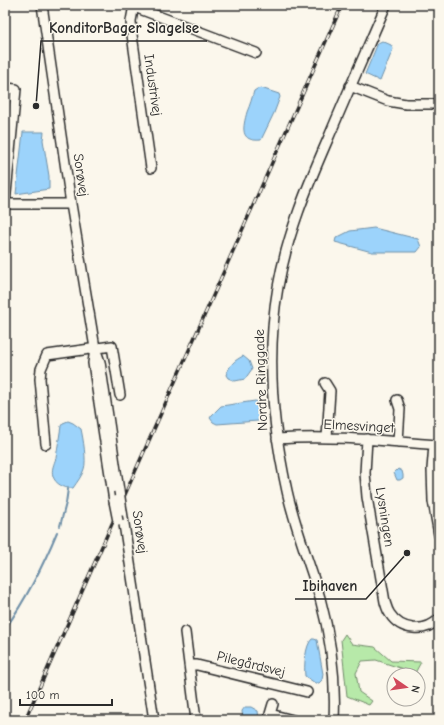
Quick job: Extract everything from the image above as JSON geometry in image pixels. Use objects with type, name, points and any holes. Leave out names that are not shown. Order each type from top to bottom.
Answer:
[{"type":"street","name":"Sorøvej","points":[[42,5],[71,204],[95,348],[100,362],[154,720]]},
{"type":"street","name":"Nordre Ringgade","points":[[334,720],[335,706],[333,664],[328,632],[320,598],[295,523],[277,439],[271,354],[272,328],[285,252],[294,222],[309,182],[386,5]]},
{"type":"street","name":"Industrivej","points":[[151,168],[132,35],[132,6],[256,53]]},
{"type":"street","points":[[350,86],[388,101],[406,104],[439,104]]},
{"type":"street","points":[[5,88],[16,89],[7,160],[5,204],[71,204]]},
{"type":"street","points":[[46,444],[40,369],[47,356],[112,346],[120,395]]},
{"type":"street","name":"Sorøvej","points":[[95,348],[93,363],[148,720]]},
{"type":"street","points":[[325,383],[330,390],[327,438]]},
{"type":"street","points":[[397,400],[400,409],[398,442]]},
{"type":"street","name":"Elmesvinget","points":[[277,439],[302,437],[368,439],[436,445]]},
{"type":"street","name":"Lysningen","points":[[368,439],[365,473],[367,497],[385,602],[389,613],[396,621],[404,626],[413,628],[430,626],[439,619]]},
{"type":"street","points":[[436,445],[432,469],[433,501],[439,535]]},
{"type":"street","points":[[185,632],[196,720]]},
{"type":"street","name":"Pilegårdsvej","points":[[189,665],[197,665],[307,692]]},
{"type":"street","points":[[273,704],[270,717],[293,720]]},
{"type":"green space","points":[[345,634],[352,644],[375,647],[391,661],[421,662],[418,667],[397,667],[376,660],[362,661],[356,673],[359,692],[372,701],[369,705],[347,696],[341,640]]},
{"type":"water","points":[[382,41],[391,45],[393,49],[380,81],[365,74],[378,43]]},
{"type":"water","points":[[261,88],[279,94],[280,97],[261,140],[254,140],[249,139],[246,136],[244,132],[244,123],[254,91]]},
{"type":"water","points":[[23,132],[44,132],[43,140],[49,176],[49,189],[16,194]]},
{"type":"water","points":[[374,228],[418,239],[421,247],[417,252],[372,252],[335,242],[336,238],[350,231]]},
{"type":"water","points":[[243,356],[249,361],[252,369],[245,379],[235,381],[228,378],[226,375],[231,365]]},
{"type":"water","points":[[255,401],[259,402],[258,421],[217,424],[210,418],[221,406]]},
{"type":"water","points":[[68,421],[81,429],[85,455],[83,472],[73,488],[67,488],[58,484],[52,474],[61,426],[63,423]]},
{"type":"water","points":[[398,469],[402,471],[403,475],[403,478],[400,480],[397,480],[394,473]]},
{"type":"water","points":[[312,639],[317,640],[323,674],[322,680],[319,683],[315,683],[305,676],[306,651]]},
{"type":"water","points":[[245,707],[251,707],[258,711],[259,720],[243,720],[242,711]]},
{"type":"waterway","points":[[60,526],[68,489]]},
{"type":"waterway","points":[[5,629],[34,582],[57,532]]},
{"type":"railway","points":[[25,720],[342,5]]},
{"type":"place","name":"KonditorBager Slagelse","points":[[36,106]]},
{"type":"place","name":"Ibihaven","points":[[407,553]]}]
